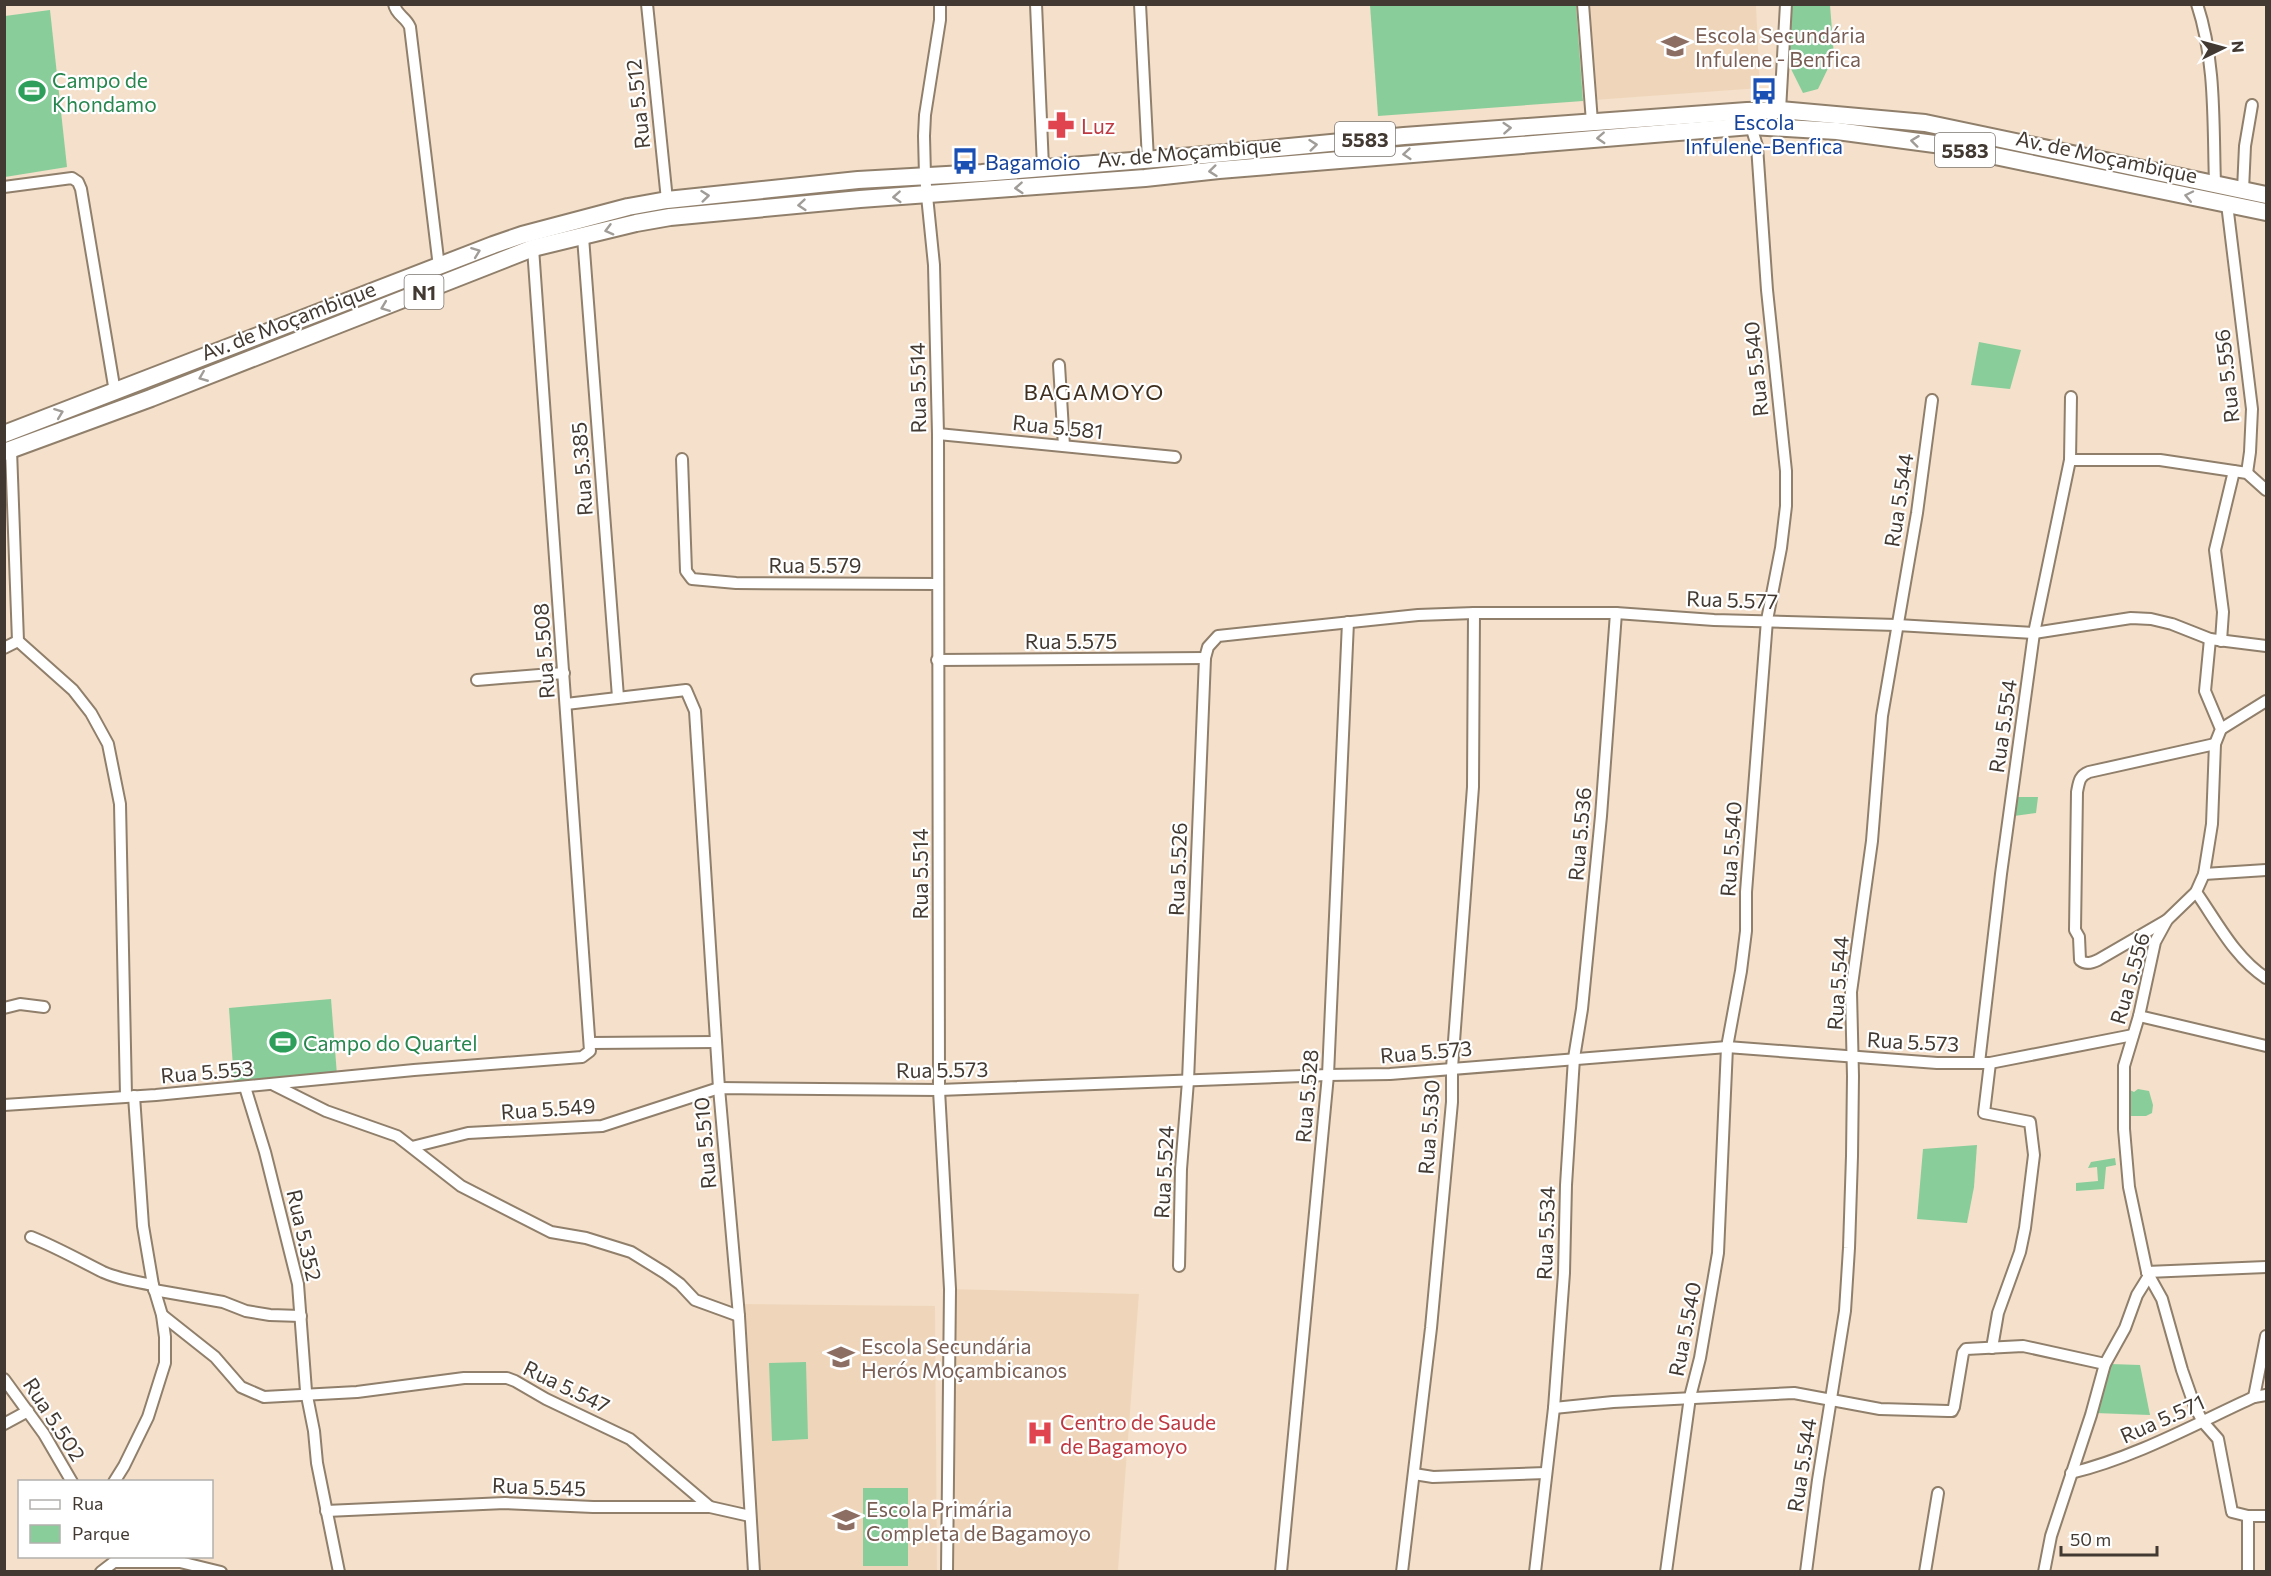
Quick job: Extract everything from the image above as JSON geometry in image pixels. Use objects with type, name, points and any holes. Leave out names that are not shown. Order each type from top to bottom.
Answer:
[{"type":"highway","name":"Av. de Moçambique","points":[[6,445],[115,392],[355,297],[522,235],[628,207],[667,200],[843,181],[1148,160],[1404,136],[1780,110],[1925,123],[2266,195]]},
{"type":"highway","name":"Av. de Moçambique","points":[[6,445],[160,394],[533,248],[670,217],[860,199],[1751,126],[1837,131],[1942,145],[2266,212]]},
{"type":"street","points":[[394,4],[395,11],[408,21],[410,27],[439,267]]},
{"type":"street","name":"Rua 5.512","points":[[647,4],[667,200]]},
{"type":"street","name":"Rua 5.514","points":[[940,4],[940,21],[925,115],[925,176],[934,265],[938,434],[939,1090],[950,1289],[947,1572]]},
{"type":"street","points":[[1036,4],[1043,167]]},
{"type":"street","points":[[1140,4],[1148,160]]},
{"type":"street","points":[[1583,4],[1592,122]]},
{"type":"street","points":[[1780,110],[1786,4]]},
{"type":"street","points":[[2197,4],[2207,37],[2212,95],[2215,184]]},
{"type":"street","points":[[2243,190],[2252,105]]},
{"type":"street","name":"Rua 5.540","points":[[1666,1572],[1690,1397],[1700,1358],[1718,1253],[1727,1047],[1746,931],[1747,880],[1767,620],[1781,548],[1786,506],[1786,471],[1767,290],[1757,146],[1751,126]]},
{"type":"street","points":[[4,187],[72,178],[78,182],[115,392]]},
{"type":"street","name":"Rua 5.556","points":[[2226,204],[2252,409],[2247,473]]},
{"type":"street","name":"Rua 5.385","points":[[583,237],[618,698]]},
{"type":"street","name":"Rua 5.508","points":[[533,248],[591,1047]]},
{"type":"street","points":[[1059,365],[1065,446]]},
{"type":"street","name":"Rua 5.554","points":[[1992,1348],[1998,1314],[2020,1252],[2034,1155],[2030,1122],[1984,1113],[1984,1063],[2000,886],[2034,633],[2070,460],[2071,397]]},
{"type":"street","name":"Rua 5.544","points":[[1806,1572],[1845,1311],[1849,1248],[1853,1058],[1851,992],[1872,841],[1882,716],[1917,513],[1932,400]]},
{"type":"street","name":"Rua 5.581","points":[[938,434],[1175,457]]},
{"type":"street","points":[[6,445],[18,641],[73,690],[91,713],[108,744],[120,804],[130,1096],[143,1226],[153,1287],[162,1315],[165,1363],[154,1400],[115,1480]]},
{"type":"street","name":"Rua 5.579","points":[[682,459],[686,571],[692,579],[736,583],[938,584]]},
{"type":"street","points":[[2070,460],[2160,460],[2234,471],[2247,473],[2266,490]]},
{"type":"street","points":[[2234,471],[2215,550],[2223,612],[2205,691],[2221,729],[2266,701]]},
{"type":"street","name":"Rua 5.577","points":[[1205,658],[1208,647],[1218,636],[1348,622],[1474,613],[1616,613],[1714,620],[1897,625],[2034,633],[2131,618],[2151,619],[2172,624],[2216,640],[2266,646]]},
{"type":"street","name":"Rua 5.530","points":[[1402,1572],[1433,1301],[1452,1102],[1452,1068],[1473,787],[1474,613]]},
{"type":"street","name":"Rua 5.536","points":[[1574,1058],[1582,1009],[1600,827],[1616,613]]},
{"type":"street","name":"Rua 5.528","points":[[1281,1572],[1328,1075],[1348,622]]},
{"type":"street","points":[[4,648],[18,641]]},
{"type":"street","name":"Rua 5.575","points":[[937,660],[1205,658]]},
{"type":"street","name":"Rua 5.526","points":[[1188,1081],[1205,658]]},
{"type":"street","points":[[477,680],[564,673]]},
{"type":"street","name":"Rua 5.510","points":[[618,698],[686,690],[695,711],[719,1088],[739,1316],[754,1572]]},
{"type":"street","points":[[566,704],[618,698]]},
{"type":"street","name":"Rua 5.556","points":[[2221,729],[2215,744],[2212,824],[2204,874],[2196,892],[2168,920],[2155,942],[2139,1016],[2124,1066],[2124,1129],[2129,1187],[2149,1273],[2162,1299],[2182,1370],[2203,1422],[2218,1439],[2232,1512],[2248,1516]]},
{"type":"street","points":[[2168,920],[2098,960],[2084,963],[2080,960],[2079,937],[2074,930],[2079,781],[2082,775],[2089,772],[2215,744]]},
{"type":"street","points":[[2204,874],[2266,870]]},
{"type":"street","points":[[2196,892],[2238,953],[2266,978]]},
{"type":"street","points":[[4,1008],[20,1004],[44,1007]]},
{"type":"street","points":[[2139,1016],[2266,1046]]},
{"type":"street","name":"Rua 5.573","points":[[719,1088],[939,1090],[1390,1074],[1727,1047],[1853,1058],[1984,1063],[2133,1035]]},
{"type":"street","name":"Rua 5.553","points":[[4,1105],[273,1085],[414,1070],[582,1057],[591,1047],[716,1042]]},
{"type":"street","name":"Rua 5.534","points":[[1535,1572],[1554,1408],[1564,1273],[1566,1185],[1574,1058]]},
{"type":"street","name":"Rua 5.524","points":[[1179,1266],[1188,1081]]},
{"type":"street","points":[[273,1085],[326,1111],[384,1130],[412,1147],[461,1186],[551,1232],[586,1238],[630,1252],[680,1284],[695,1300],[739,1316]]},
{"type":"street","name":"Rua 5.352","points":[[245,1087],[280,1206],[298,1284],[308,1396],[326,1511]]},
{"type":"street","name":"Rua 5.549","points":[[412,1147],[468,1133],[602,1126],[719,1088]]},
{"type":"street","points":[[31,1237],[125,1280],[223,1302],[258,1313],[301,1316]]},
{"type":"street","points":[[2044,1572],[2051,1536],[2091,1415],[2105,1364],[2125,1328],[2137,1295],[2149,1273],[2266,1267]]},
{"type":"street","name":"Rua 5.547","points":[[162,1315],[215,1357],[242,1387],[264,1396],[308,1396],[464,1378],[507,1378],[630,1439],[710,1507]]},
{"type":"street","points":[[2254,1397],[2266,1335]]},
{"type":"street","points":[[1554,1408],[1690,1397],[1794,1393],[1831,1401],[1896,1410],[1952,1411],[1965,1350],[2023,1346],[2105,1364]]},
{"type":"street","name":"Rua 5.502","points":[[4,1379],[44,1434],[71,1480]]},
{"type":"street","name":"Rua 5.571","points":[[2071,1473],[2146,1449],[2254,1397],[2266,1395]]},
{"type":"street","points":[[4,1424],[28,1411]]},
{"type":"street","points":[[1414,1474],[1432,1477],[1546,1473]]},
{"type":"street","points":[[1925,1572],[1938,1492]]},
{"type":"street","name":"Rua 5.545","points":[[326,1511],[474,1503],[602,1507],[710,1507],[750,1516]]},
{"type":"street","points":[[326,1511],[339,1572]]},
{"type":"street","points":[[2248,1572],[2248,1516],[2266,1515]]},
{"type":"street","points":[[100,1572],[115,1563],[180,1562],[220,1572]]},
{"type":"shaded area","name":"Escola Secundária Infulene - Benfica","points":[[1589,5],[1756,5],[1760,88],[1594,100]]},
{"type":"shaded area","name":"Centro de Saude de Bagamoyo","points":[[950,1289],[1139,1294],[1118,1571],[951,1571]]},
{"type":"shaded area","name":"Escola Secundária Herós Moçambicanos","points":[[743,1304],[935,1306],[937,1571],[758,1571]]},
{"type":"green space","points":[[1370,5],[1576,5],[1583,101],[1378,116]]},
{"type":"green space","points":[[1790,5],[1830,5],[1834,56],[1818,89],[1803,93],[1790,67],[1786,33]]},
{"type":"green space","name":"Campo de Khondamo","points":[[50,10],[67,167],[5,177],[5,16]]},
{"type":"green space","points":[[1979,342],[2021,350],[2010,389],[1971,385]]},
{"type":"green space","points":[[2015,797],[2038,797],[2036,813],[2014,816]]},
{"type":"green space","name":"Campo do Quartel","points":[[331,999],[337,1075],[234,1082],[229,1008]]},
{"type":"green space","points":[[2128,1089],[2134,1092],[2138,1089],[2149,1091],[2153,1105],[2152,1113],[2146,1116],[2129,1116]]},
{"type":"green space","points":[[1977,1145],[1974,1187],[1967,1223],[1917,1219],[1923,1149]]},
{"type":"green space","points":[[2115,1158],[2116,1165],[2106,1167],[2104,1189],[2076,1191],[2076,1183],[2098,1181],[2097,1167],[2088,1168],[2091,1162]]},
{"type":"green space","points":[[806,1362],[808,1439],[772,1441],[769,1363]]},
{"type":"green space","points":[[2110,1364],[2140,1365],[2150,1415],[2095,1413]]},
{"type":"green space","points":[[863,1488],[908,1488],[908,1566],[863,1566]]},
{"type":"place","name":"Escola Secundária Infulene - Benfica","points":[[1675,46]]},
{"type":"place","name":"Campo de Khondamo","points":[[32,91]]},
{"type":"place","name":"Escola Infulene-Benfica","points":[[1764,91]]},
{"type":"place","name":"Luz","points":[[1061,125]]},
{"type":"place","name":"Bagamoio","points":[[965,161]]},
{"type":"place","name":"Campo do Quartel","points":[[283,1042]]},
{"type":"place","name":"Escola Secundária Herós Moçambicanos","points":[[841,1357]]},
{"type":"place","name":"Centro de Saude de Bagamoyo","points":[[1040,1433]]},
{"type":"place","name":"Escola Primária Completa de Bagamoyo","points":[[846,1520]]},
{"type":"district","name":"BAGAMOYO","points":[[1094,391]]}]
